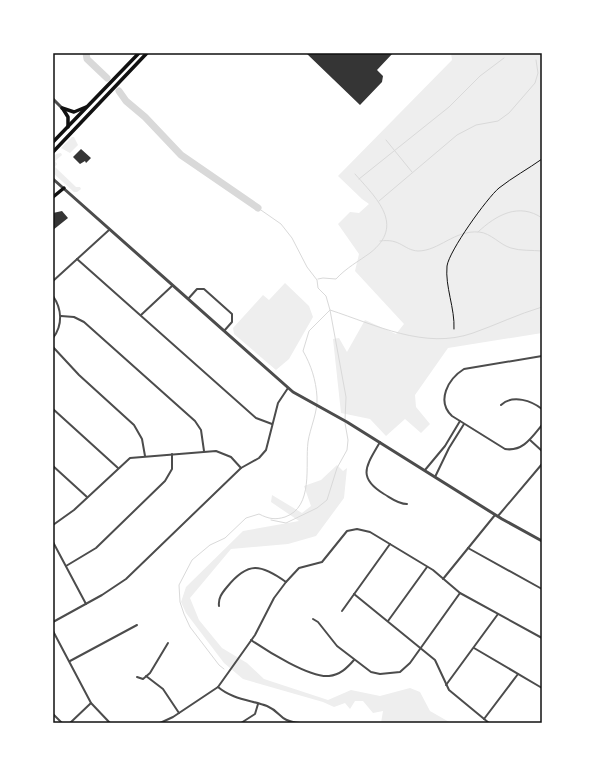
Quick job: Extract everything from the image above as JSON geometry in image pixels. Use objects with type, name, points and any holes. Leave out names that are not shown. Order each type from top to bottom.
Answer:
[{"type":"highway","points":[[53,142],[139,53]]},
{"type":"highway","points":[[53,152],[148,53]]},
{"type":"highway","points":[[62,108],[74,112],[89,106]]},
{"type":"highway","points":[[62,108],[68,117],[68,128]]},
{"type":"highway","points":[[53,197],[64,188]]},
{"type":"street","points":[[53,99],[62,108]]},
{"type":"street","points":[[53,179],[288,388],[347,422],[497,515],[542,541]]},
{"type":"street","points":[[53,281],[109,230]]},
{"type":"street","points":[[77,259],[256,418],[272,424]]},
{"type":"street","points":[[140,316],[172,286]]},
{"type":"street","points":[[188,300],[197,289],[201,288],[230,312],[233,319],[224,332]]},
{"type":"street","points":[[53,296],[61,316],[58,330],[53,338]]},
{"type":"street","points":[[61,316],[74,318],[84,322],[195,421],[201,430],[204,451]]},
{"type":"street","points":[[53,347],[80,376],[134,425],[142,439],[145,456]]},
{"type":"street","points":[[542,356],[467,368],[460,371],[447,388],[444,401],[449,413],[460,422],[505,449],[520,448],[530,440],[542,425]]},
{"type":"street","points":[[53,622],[109,592],[126,579],[241,468],[264,454],[278,403],[288,388]]},
{"type":"street","points":[[502,405],[511,400],[524,400],[534,403],[542,410]]},
{"type":"street","points":[[53,409],[118,468]]},
{"type":"street","points":[[425,470],[445,446],[460,422]]},
{"type":"street","points":[[435,477],[449,448],[464,424]]},
{"type":"street","points":[[530,440],[542,451]]},
{"type":"street","points":[[380,442],[367,466],[367,478],[375,489],[393,500],[407,504]]},
{"type":"street","points":[[53,525],[63,519],[130,458],[204,451],[224,454],[241,468]]},
{"type":"street","points":[[66,566],[96,548],[165,481],[172,469],[172,454]]},
{"type":"street","points":[[443,578],[542,464]]},
{"type":"street","points":[[53,466],[87,497]]},
{"type":"street","points":[[160,723],[218,687],[251,640],[274,598],[286,582],[299,568],[322,562],[350,530],[357,528],[368,531],[427,567],[443,578],[460,593],[542,638]]},
{"type":"street","points":[[53,542],[86,604]]},
{"type":"street","points":[[342,610],[390,544]]},
{"type":"street","points":[[468,548],[542,589]]},
{"type":"street","points":[[388,621],[427,567]]},
{"type":"street","points":[[219,606],[219,600],[222,593],[237,575],[244,570],[268,570],[286,582]]},
{"type":"street","points":[[313,619],[318,622],[337,646],[366,669],[375,674],[400,672],[407,667],[460,593]]},
{"type":"street","points":[[354,594],[421,648],[437,663],[449,690],[489,723]]},
{"type":"street","points":[[446,685],[498,614]]},
{"type":"street","points":[[70,661],[137,625]]},
{"type":"street","points":[[53,631],[91,703],[110,723]]},
{"type":"street","points":[[251,640],[270,653],[319,676],[329,676],[338,673],[354,660]]},
{"type":"street","points":[[137,677],[143,679],[150,674],[168,643]]},
{"type":"street","points":[[474,648],[542,688]]},
{"type":"street","points":[[484,719],[518,674]]},
{"type":"street","points":[[146,676],[163,689],[179,712]]},
{"type":"street","points":[[218,687],[231,695],[272,709],[287,721],[300,723]]},
{"type":"street","points":[[70,723],[91,703]]},
{"type":"street","points":[[241,723],[254,714],[258,704]]},
{"type":"street","points":[[53,714],[62,723]]},
{"type":"path","points":[[454,329],[453,306],[447,275],[447,265],[451,253],[459,240],[498,189],[542,159]]},
{"type":"shaded area","points":[[451,53],[542,53],[542,333],[448,348],[415,395],[416,407],[430,424],[421,433],[405,419],[386,436],[370,419],[341,413],[333,339],[339,338],[347,352],[365,320],[396,334],[404,324],[355,271],[359,254],[338,224],[350,212],[359,213],[369,204],[338,176],[452,60]]},
{"type":"shaded area","points":[[72,137],[74,137],[78,145],[70,153],[61,148]]},
{"type":"shaded area","points":[[61,153],[62,155],[55,161],[57,164],[55,167],[76,187],[80,187],[81,189],[77,192],[74,192],[53,173],[53,157],[56,154]]},
{"type":"shaded area","points":[[285,283],[309,306],[313,317],[289,359],[276,370],[234,334],[233,328],[263,295],[269,300]]},
{"type":"shaded area","points":[[337,465],[343,471],[347,468],[344,498],[316,536],[288,544],[231,549],[190,598],[199,620],[222,648],[247,663],[264,679],[328,700],[351,690],[380,696],[410,688],[420,692],[430,711],[451,723],[381,723],[383,711],[373,713],[363,701],[355,701],[350,709],[345,703],[334,707],[323,702],[243,679],[224,663],[186,613],[181,602],[186,587],[243,531],[299,521],[271,502],[272,495],[302,513],[311,506],[304,486],[321,480]]},
{"type":"building","points":[[306,53],[393,53],[377,70],[383,76],[382,82],[360,105]]},
{"type":"building","points":[[81,149],[91,158],[86,163],[85,161],[80,164],[73,157]]},
{"type":"building","points":[[62,211],[68,218],[53,230],[53,213]]},
{"type":"waterway","points":[[86,53],[87,59],[107,78]]},
{"type":"waterway","points":[[359,179],[449,107],[480,76],[504,58]]},
{"type":"waterway","points":[[379,201],[457,135],[476,125],[498,121],[509,113],[535,83],[538,73],[536,60]]},
{"type":"waterway","points":[[119,91],[126,101],[145,117],[181,155],[258,208]]},
{"type":"waterway","points":[[386,140],[412,172]]},
{"type":"waterway","points":[[318,279],[336,279],[381,243],[386,232],[387,222],[384,212],[378,202],[355,174]]},
{"type":"waterway","points":[[224,669],[219,665],[190,627],[180,602],[179,585],[192,560],[210,545],[225,538],[246,518],[259,514],[275,519],[285,517],[294,512],[300,504],[304,495],[306,484],[308,442],[317,403],[311,367],[303,351],[309,331],[330,310],[326,296],[318,288],[317,280],[307,267],[292,238],[281,224],[258,208]]},
{"type":"waterway","points":[[478,232],[492,220],[516,211],[533,213],[542,218]]},
{"type":"waterway","points":[[380,241],[393,241],[409,249],[418,251],[433,248],[462,234],[479,232],[488,234],[511,248],[542,251]]},
{"type":"waterway","points":[[345,420],[346,397],[330,310],[401,334],[437,339],[455,338],[473,333],[542,307]]},
{"type":"waterway","points":[[271,520],[286,523],[317,508],[327,500],[337,468],[347,450],[348,440],[345,423]]}]
